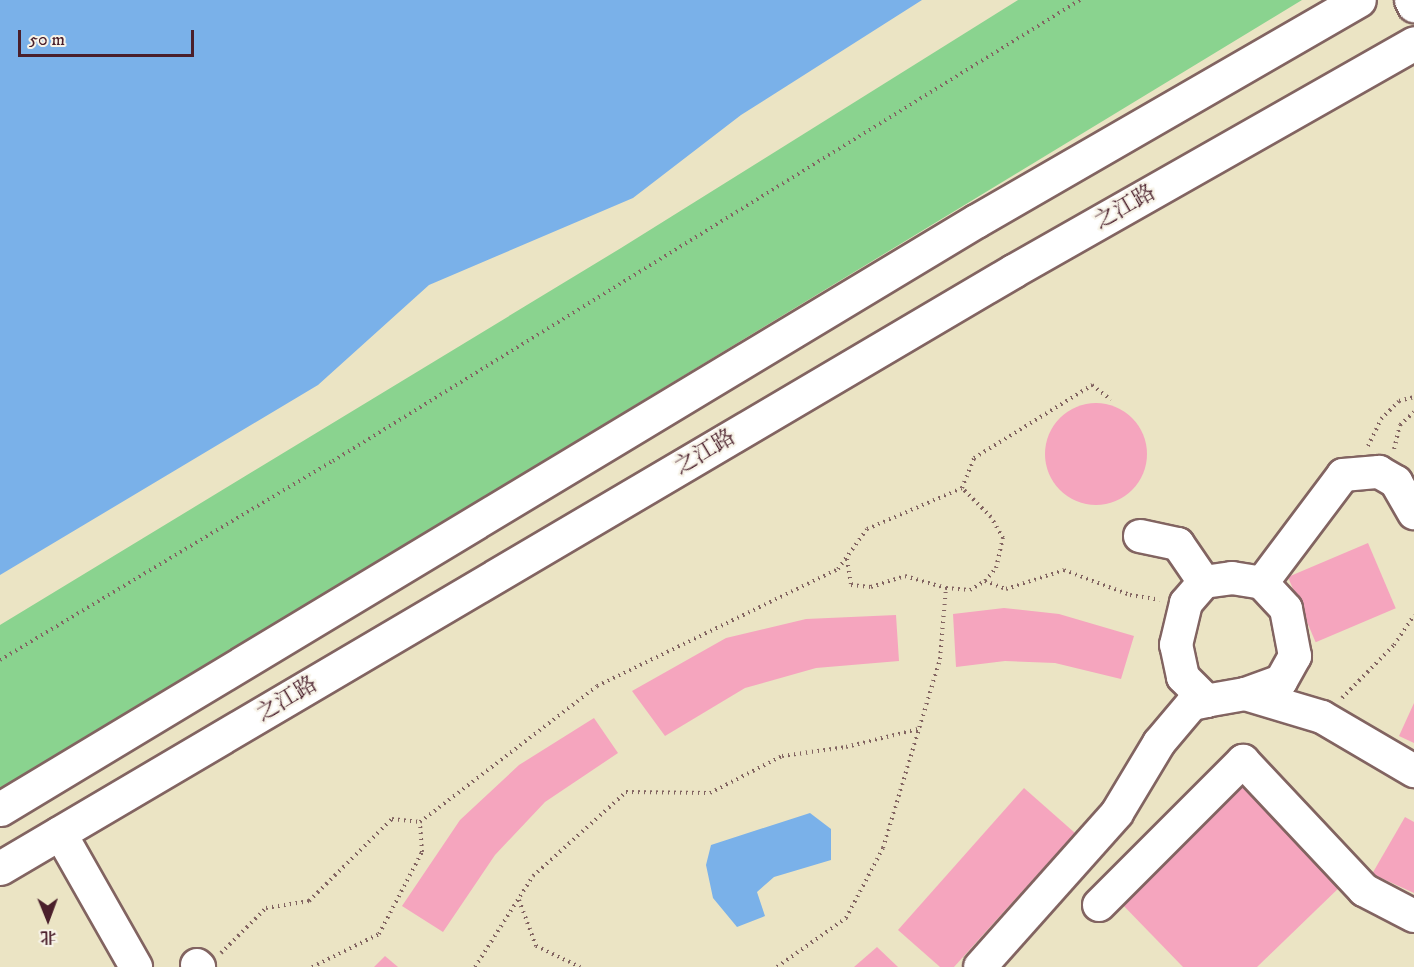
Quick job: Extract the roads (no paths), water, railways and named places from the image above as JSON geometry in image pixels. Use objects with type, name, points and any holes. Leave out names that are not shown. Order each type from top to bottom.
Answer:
[{"type":"main road","points":[[0,809],[976,221],[1359,0]]},
{"type":"main road","name":"之江路","points":[[0,868],[1013,271],[1414,43]]},
{"type":"street","points":[[1411,0],[1414,6]]},
{"type":"street","points":[[1263,583],[1343,475],[1379,472],[1396,482],[1414,513]]},
{"type":"street","points":[[1140,536],[1178,544],[1195,593],[1176,645],[1183,677],[1207,701]]},
{"type":"street","points":[[980,967],[1117,813],[1159,743],[1192,704],[1245,694],[1281,681],[1295,656],[1287,609],[1263,583],[1232,578],[1195,593]]},
{"type":"street","points":[[1245,694],[1322,717],[1414,771]]},
{"type":"street","points":[[1099,905],[1243,762],[1364,890],[1414,916]]},
{"type":"street","points":[[60,832],[136,967]]},
{"type":"water","points":[[0,0],[922,0],[741,115],[633,198],[429,285],[318,385],[0,575]]},
{"type":"water","points":[[810,813],[831,829],[831,860],[774,877],[757,892],[765,916],[737,927],[713,898],[706,865],[711,845]]}]
